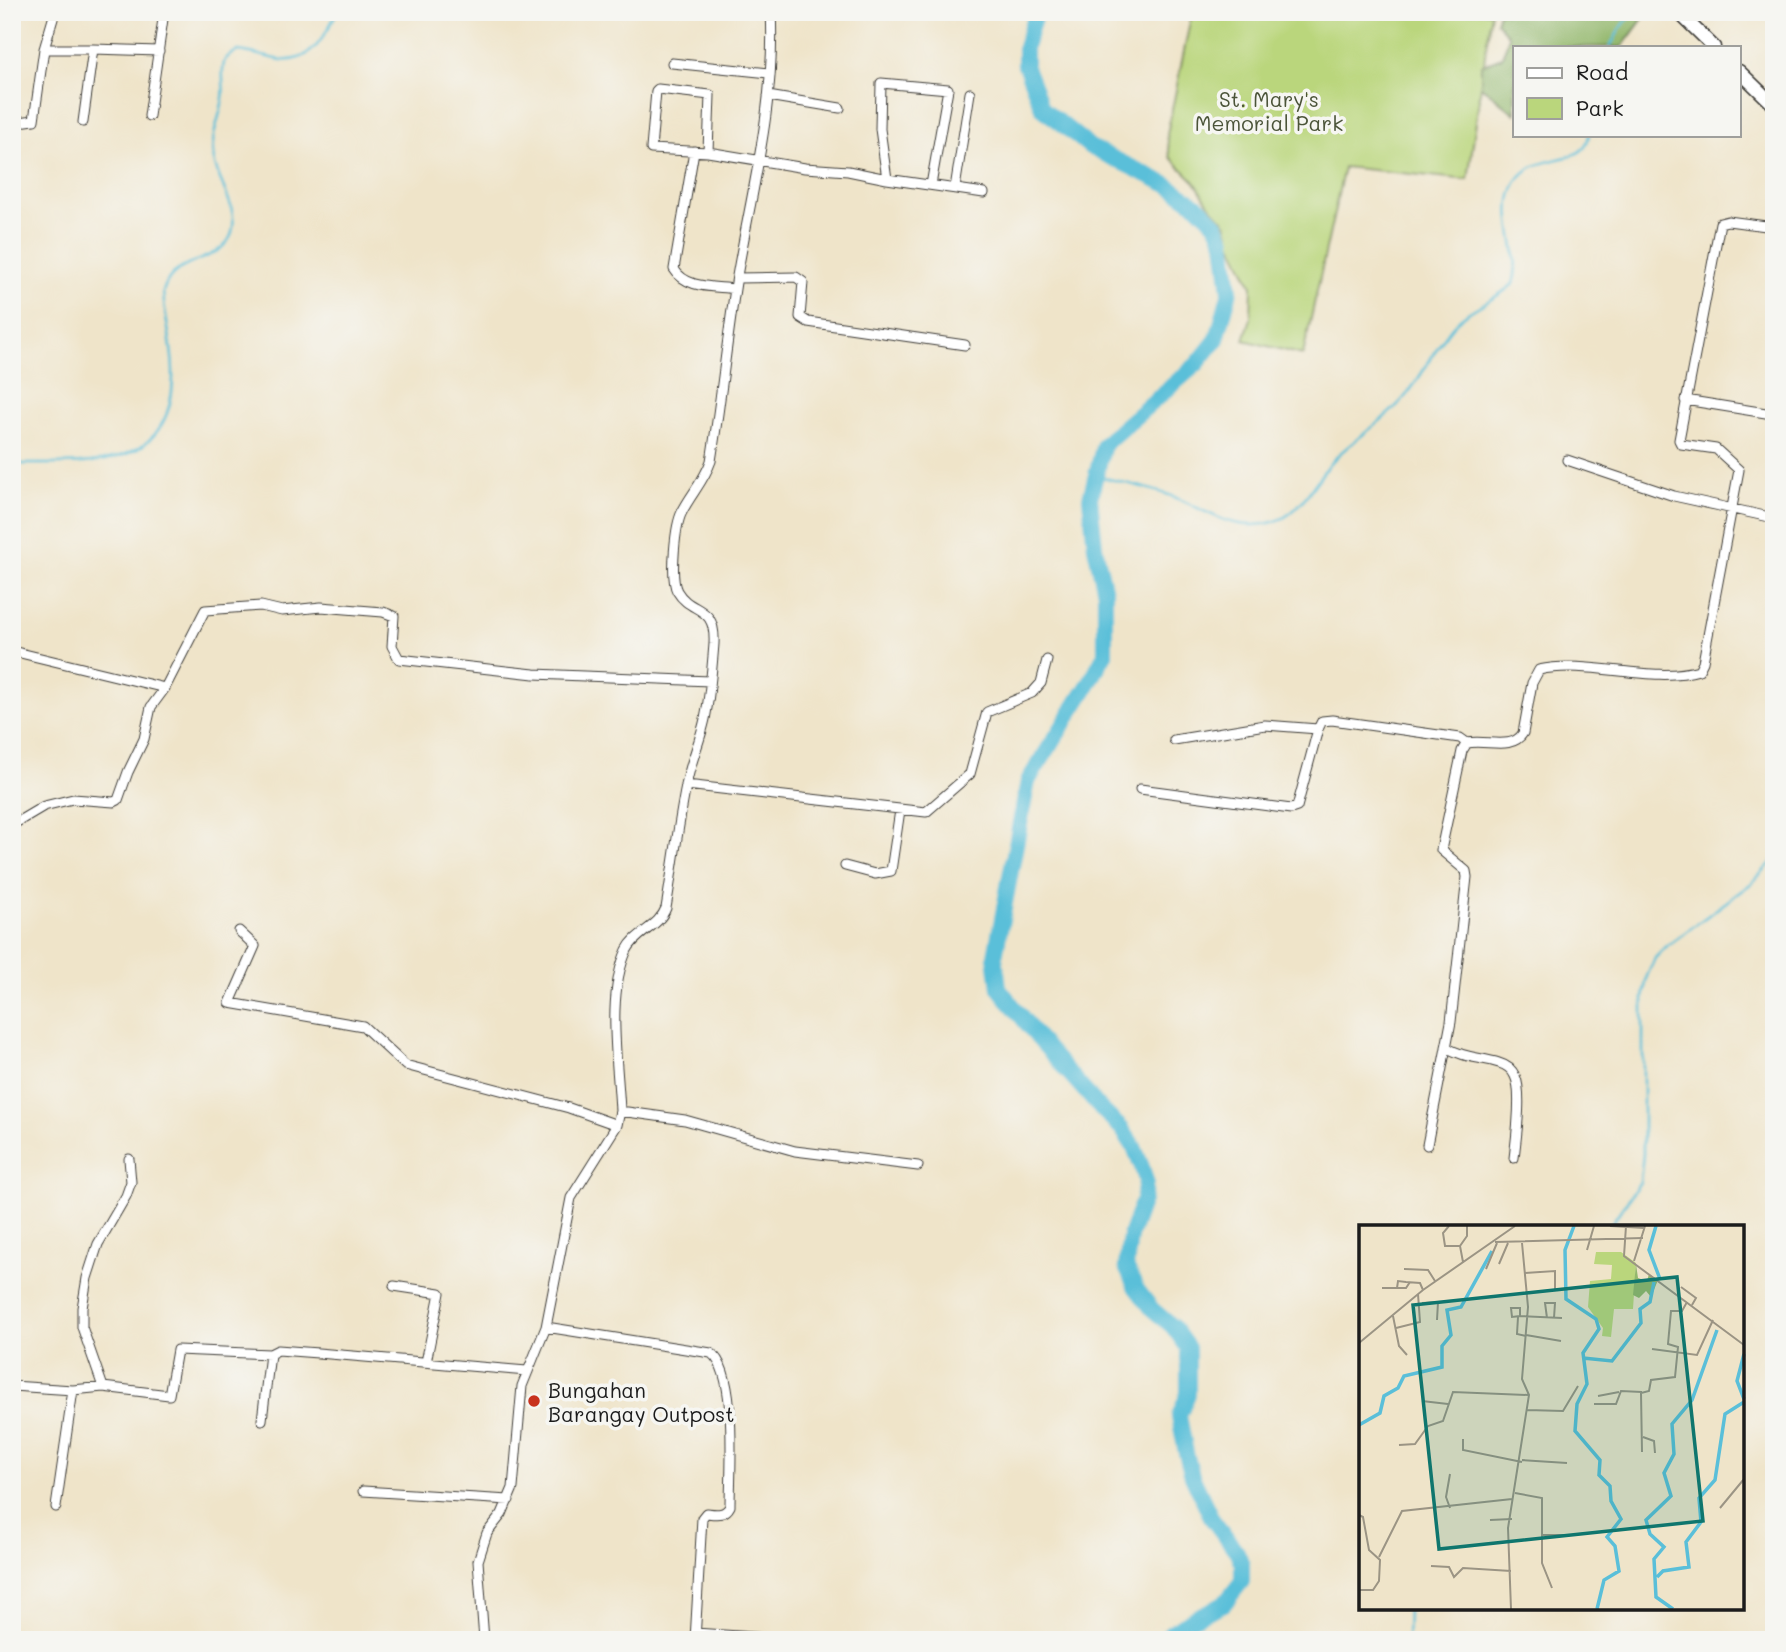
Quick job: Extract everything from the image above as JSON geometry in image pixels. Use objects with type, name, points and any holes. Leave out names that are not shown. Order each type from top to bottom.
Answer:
[{"type":"main road","points":[[1678,12],[1713,46]]},
{"type":"main road","points":[[1740,72],[1774,105]]},
{"type":"street","points":[[12,123],[34,120],[44,49],[55,12]]},
{"type":"street","points":[[149,116],[164,12]]},
{"type":"street","points":[[484,1640],[478,1561],[487,1533],[509,1500],[513,1488],[522,1386],[547,1327],[571,1198],[617,1125],[621,1111],[615,1012],[620,975],[629,947],[637,937],[657,922],[666,908],[686,785],[705,719],[713,629],[704,611],[679,594],[674,574],[679,518],[705,478],[711,461],[736,284],[768,96],[771,12]]},
{"type":"street","points":[[44,49],[159,51]]},
{"type":"street","points":[[83,122],[93,49]]},
{"type":"street","points":[[672,63],[769,73]]},
{"type":"street","points":[[887,179],[880,129],[881,83],[948,89],[931,185]]},
{"type":"street","points":[[708,152],[712,97],[658,89],[651,149],[708,152],[984,192]]},
{"type":"street","points":[[955,188],[970,93]]},
{"type":"street","points":[[768,96],[840,108]]},
{"type":"street","points":[[694,151],[674,269],[678,276],[692,284],[736,284],[796,277],[803,282],[800,317],[808,322],[965,345]]},
{"type":"street","points":[[1427,1144],[1446,1046],[1467,877],[1466,870],[1441,850],[1462,751],[1467,743],[1475,741],[1513,743],[1519,739],[1523,733],[1532,683],[1539,670],[1558,666],[1671,674],[1699,670],[1703,662],[1739,470],[1716,449],[1680,443],[1685,400],[1720,223],[1728,220],[1774,227]]},
{"type":"street","points":[[1685,400],[1772,414]]},
{"type":"street","points":[[1567,460],[1674,496],[1774,518]]},
{"type":"street","points":[[12,825],[44,806],[73,799],[108,802],[118,800],[144,739],[151,706],[165,688],[205,610],[261,606],[282,611],[321,607],[383,612],[394,616],[392,646],[399,659],[534,674],[710,681]]},
{"type":"street","points":[[12,651],[165,688]]},
{"type":"street","points":[[686,785],[926,812],[970,774],[987,712],[1032,692],[1041,683],[1047,660]]},
{"type":"street","points":[[1140,789],[1291,809],[1297,807],[1318,729],[1322,722],[1332,720],[1460,738],[1467,743]]},
{"type":"street","points":[[1174,740],[1265,725],[1318,729]]},
{"type":"street","points":[[845,866],[875,874],[891,871],[900,810]]},
{"type":"street","points":[[239,931],[255,946],[230,1003],[363,1026],[405,1065],[569,1108],[617,1125]]},
{"type":"street","points":[[1446,1046],[1469,1057],[1508,1066],[1516,1077],[1519,1121],[1514,1158]]},
{"type":"street","points":[[621,1111],[685,1120],[795,1151],[918,1166]]},
{"type":"street","points":[[103,1387],[82,1327],[82,1308],[87,1279],[98,1244],[126,1196],[131,1182],[129,1159]]},
{"type":"street","points":[[394,1286],[440,1293],[426,1362]]},
{"type":"street","points":[[547,1327],[711,1353],[718,1358],[723,1367],[729,1394],[730,1506],[722,1514],[706,1513],[702,1518],[695,1636],[799,1640]]},
{"type":"street","points":[[12,1385],[73,1390],[103,1387],[169,1395],[177,1350],[271,1354],[278,1350],[527,1371]]},
{"type":"street","points":[[262,1420],[271,1354]]},
{"type":"street","points":[[56,1507],[73,1390]]},
{"type":"street","points":[[363,1491],[509,1500]]},
{"type":"green space","name":"St. Mary's Memorial Park","points":[[1192,12],[1491,12],[1468,180],[1344,167],[1303,355],[1244,340],[1251,318],[1252,286],[1232,245],[1226,223],[1210,206],[1195,182],[1170,157],[1167,134]]},
{"type":"green space","points":[[1499,12],[1648,12],[1623,46],[1513,46],[1513,112],[1481,86],[1481,65],[1502,57],[1509,36],[1496,22]]},
{"type":"waterway","points":[[12,464],[66,464],[118,457],[139,448],[157,432],[168,410],[173,378],[163,292],[168,280],[181,268],[225,245],[233,227],[232,210],[216,168],[213,152],[223,98],[225,60],[238,51],[282,60],[302,57],[317,46],[337,12]]},
{"type":"waterway","points":[[1036,12],[1025,47],[1025,65],[1042,108],[1090,147],[1168,185],[1198,206],[1216,224],[1224,241],[1230,291],[1217,339],[1197,364],[1104,444],[1090,498],[1095,547],[1105,592],[1105,654],[1028,781],[995,956],[999,988],[1042,1043],[1122,1129],[1134,1147],[1146,1181],[1143,1200],[1130,1236],[1126,1267],[1136,1288],[1152,1309],[1173,1327],[1188,1348],[1188,1394],[1179,1416],[1186,1453],[1192,1476],[1212,1519],[1237,1552],[1242,1564],[1242,1581],[1224,1604],[1196,1617],[1171,1632],[1164,1640]]},
{"type":"waterway","points":[[1611,46],[1624,24],[1636,12]]},
{"type":"waterway","points":[[1097,476],[1169,495],[1232,522],[1254,525],[1283,518],[1302,501],[1336,457],[1404,398],[1452,327],[1513,284],[1515,261],[1509,211],[1514,187],[1520,177],[1537,165],[1576,154],[1586,145],[1589,136]]},
{"type":"waterway","points":[[1610,1225],[1640,1182],[1643,1154],[1643,998],[1647,976],[1655,958],[1668,945],[1752,883],[1774,860]]},
{"type":"waterway","points":[[1774,1522],[1774,1556]]},
{"type":"waterway","points":[[1407,1640],[1408,1610]]},
{"type":"place","name":"Bungahan Barangay Outpost","points":[[534,1401]]}]
